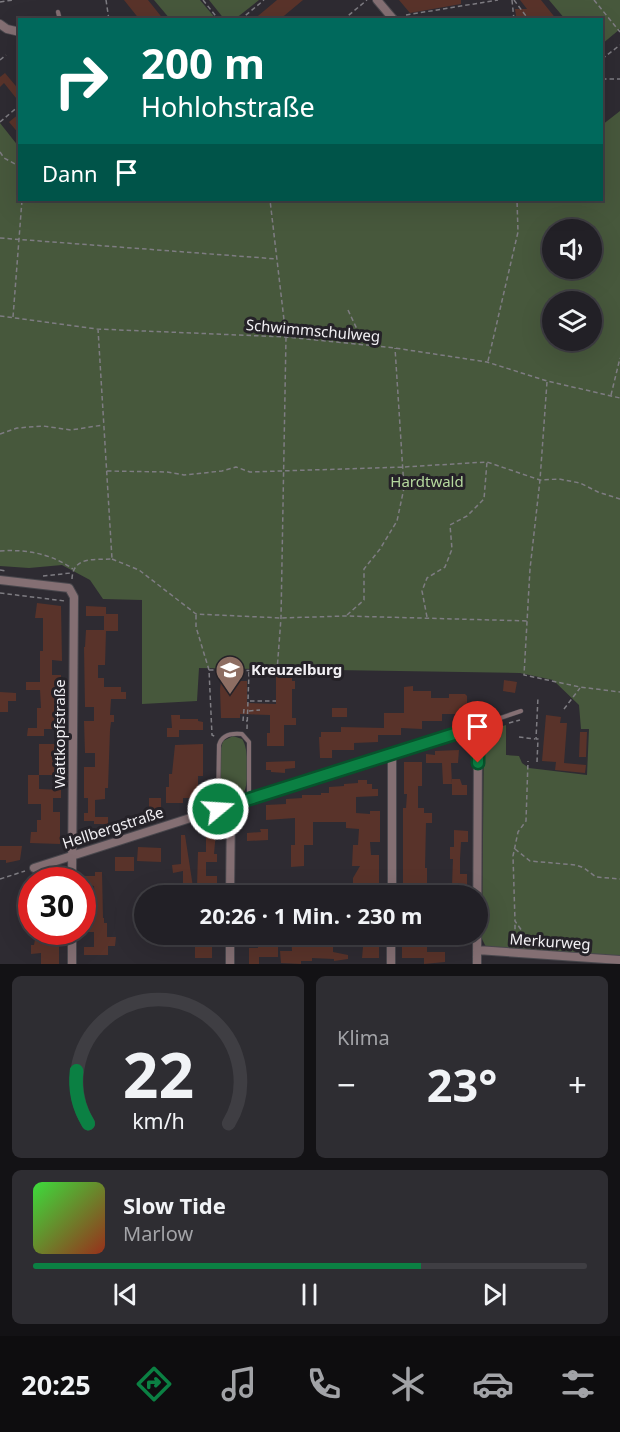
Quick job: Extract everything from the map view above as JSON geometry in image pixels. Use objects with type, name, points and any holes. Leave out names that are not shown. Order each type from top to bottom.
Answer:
[{"type":"street","points":[[377,0],[392,18]]},
{"type":"street","points":[[0,24],[7,29],[18,32]]},
{"type":"street","points":[[0,580],[70,586]]},
{"type":"street","name":"Wattkopfstraße","points":[[70,586],[74,603],[72,867]]},
{"type":"street","name":"Hellbergstraße","points":[[37,867],[466,729],[475,730]]},
{"type":"street","points":[[475,730],[478,740],[477,964]]},
{"type":"street","points":[[392,753],[392,885]]},
{"type":"street","points":[[230,885],[231,805]]},
{"type":"street","points":[[72,945],[72,964]]},
{"type":"street","points":[[230,945],[230,964]]},
{"type":"street","points":[[391,964],[392,945]]},
{"type":"street","name":"Merkurweg","points":[[477,950],[526,953],[584,961],[620,960]]},
{"type":"lane","points":[[58,12],[60,18]]},
{"type":"lane","points":[[475,730],[480,725],[521,711]]},
{"type":"lane","points":[[218,809],[220,740],[229,734],[243,735],[249,742],[249,798]]},
{"type":"path","points":[[0,2],[13,0]]},
{"type":"path","points":[[106,0],[109,18]]},
{"type":"path","points":[[203,0],[217,18]]},
{"type":"path","points":[[242,18],[264,0]]},
{"type":"path","points":[[345,18],[367,0]]},
{"type":"path","points":[[406,15],[498,0]]},
{"type":"path","points":[[513,0],[528,18]]},
{"type":"path","points":[[513,0],[515,18]]},
{"type":"path","points":[[594,0],[620,32]]},
{"type":"path","points":[[603,58],[620,45]]},
{"type":"path","points":[[0,60],[6,55]]},
{"type":"path","points":[[603,79],[620,79]]},
{"type":"path","points":[[0,122],[18,107]]},
{"type":"path","points":[[0,152],[4,158],[18,164]]},
{"type":"path","points":[[13,318],[22,201]]},
{"type":"path","points":[[209,670],[277,671],[281,618],[286,337],[270,201]]},
{"type":"path","points":[[487,362],[518,232],[518,201]]},
{"type":"path","points":[[0,238],[278,259]]},
{"type":"path","points":[[348,310],[364,345]]},
{"type":"path","name":"Schwimmschulweg","points":[[0,316],[98,329],[286,337],[395,348],[487,362],[547,381],[620,398]]},
{"type":"path","points":[[98,329],[112,559]]},
{"type":"path","points":[[346,616],[364,600],[364,569],[397,522],[405,488],[395,348]]},
{"type":"path","points":[[611,396],[620,358]]},
{"type":"path","points":[[547,381],[524,675],[580,687],[620,692]]},
{"type":"path","points":[[0,434],[17,428],[43,426],[71,429],[103,425]]},
{"type":"path","points":[[107,471],[167,472],[184,475],[222,471],[236,467],[250,472],[283,472],[487,462],[540,480],[550,478],[580,483],[620,499]]},
{"type":"path","points":[[427,618],[422,591],[427,578],[445,567],[452,549],[450,525],[467,516],[484,499],[487,462]]},
{"type":"path","points":[[0,550],[43,554],[60,560],[74,569]]},
{"type":"path","points":[[70,586],[74,569],[83,560],[112,559],[139,570],[196,614],[281,618],[346,616],[529,621]]},
{"type":"path","points":[[0,570],[10,572]]},
{"type":"path","points":[[38,576],[72,573]]},
{"type":"path","points":[[0,593],[74,603]]},
{"type":"path","points":[[196,614],[196,627],[209,670],[212,735],[220,740]]},
{"type":"path","points":[[243,735],[248,727],[249,671]]},
{"type":"path","points":[[564,709],[580,687]]},
{"type":"path","points":[[537,762],[538,697]]},
{"type":"path","points":[[248,701],[276,701]]},
{"type":"path","points":[[244,709],[243,721],[248,721]]},
{"type":"path","points":[[248,711],[260,710]]},
{"type":"path","points":[[519,737],[538,739]]},
{"type":"path","points":[[538,750],[543,751]]},
{"type":"path","points":[[507,952],[514,933],[514,849],[518,832],[526,821],[528,761]]},
{"type":"path","points":[[514,849],[530,861],[576,865],[596,877],[620,879]]},
{"type":"path","points":[[0,879],[18,873]]},
{"type":"path","points":[[515,921],[522,931],[526,953]]},
{"type":"green space","points":[[154,0],[200,0],[215,18],[169,18]]},
{"type":"green space","points":[[209,0],[259,0],[236,18],[223,18]]},
{"type":"green space","points":[[549,0],[620,0],[620,29],[603,43],[603,18],[564,18]]},
{"type":"green space","name":"Hardtwald","points":[[620,111],[620,956],[486,947],[485,945],[488,945],[488,885],[483,885],[484,732],[506,725],[506,755],[519,756],[522,763],[529,768],[587,775],[589,729],[581,729],[579,705],[553,680],[520,673],[199,668],[197,701],[142,704],[142,600],[103,599],[90,580],[62,565],[29,568],[0,566],[0,123],[18,146],[18,201],[603,201],[603,124]]},
{"type":"green space","points":[[233,736],[242,739],[244,743],[247,776],[245,791],[242,795],[229,799],[221,793],[221,748],[223,741]]},
{"type":"building","points":[[124,0],[148,0],[162,18],[138,18]]},
{"type":"building","points":[[277,0],[303,0],[281,18],[255,18]]},
{"type":"building","points":[[399,0],[461,0],[461,4],[410,13]]},
{"type":"building","points":[[520,0],[541,0],[555,18],[516,16],[515,9],[527,9]]},
{"type":"building","points":[[5,73],[18,89],[18,100],[4,83],[0,87],[0,77]]},
{"type":"building","points":[[18,115],[18,133],[9,122]]},
{"type":"building","points":[[37,603],[61,606],[62,661],[52,660],[52,675],[61,675],[61,729],[44,729],[44,736],[27,736],[28,728],[37,728],[37,708],[41,708],[40,690],[26,690],[26,682],[40,682],[43,618],[35,618]]},
{"type":"building","points":[[86,606],[106,607],[106,614],[118,614],[118,631],[106,631],[105,665],[98,665],[98,678],[104,678],[104,687],[121,687],[121,692],[126,692],[126,699],[111,699],[110,715],[114,715],[114,722],[111,722],[110,730],[108,788],[105,788],[105,799],[95,800],[95,817],[108,817],[108,824],[84,821],[84,813],[88,813],[88,798],[84,798],[84,767],[95,767],[95,753],[85,753],[84,721],[94,721],[94,707],[85,707],[84,647],[86,630],[104,630],[104,616],[86,616]]},
{"type":"building","points":[[276,672],[283,672],[283,677],[292,678],[292,681],[295,681],[295,689],[292,689],[292,718],[296,718],[296,725],[284,725],[284,746],[267,746],[270,715],[240,714],[240,718],[221,718],[220,689],[221,681],[247,681],[247,703],[276,704]]},
{"type":"building","points":[[504,680],[517,682],[515,693],[503,691]]},
{"type":"building","points":[[413,686],[413,691],[431,691],[431,698],[449,698],[449,694],[465,694],[467,714],[442,714],[442,721],[422,721],[422,729],[401,728],[401,735],[378,735],[378,742],[354,743],[354,750],[332,750],[332,758],[320,758],[319,737],[321,737],[321,732],[341,732],[341,727],[384,728],[384,713],[404,713],[404,687]]},
{"type":"building","points":[[0,692],[16,693],[16,701],[8,701],[8,712],[0,712]]},
{"type":"building","points":[[332,708],[347,708],[347,717],[332,717]]},
{"type":"building","points":[[171,715],[180,715],[180,719],[198,719],[203,722],[203,730],[179,730],[179,737],[167,737],[167,728],[172,728]]},
{"type":"building","points":[[546,715],[561,717],[560,723],[567,723],[564,763],[586,765],[585,773],[555,770],[556,762],[542,761]]},
{"type":"building","points":[[580,732],[587,732],[586,757],[579,757]]},
{"type":"building","points":[[39,744],[61,744],[61,752],[54,752],[54,766],[61,766],[61,775],[39,775]]},
{"type":"building","points":[[203,744],[203,776],[198,776],[198,789],[203,789],[203,798],[183,798],[183,803],[166,803],[166,787],[169,787],[169,774],[172,774],[175,745]]},
{"type":"building","points":[[459,750],[458,763],[451,763],[452,784],[443,784],[442,763],[426,763],[426,754],[435,755],[435,751]]},
{"type":"building","points":[[295,761],[295,768],[285,769],[285,773],[266,770],[266,762]]},
{"type":"building","points":[[404,762],[422,762],[422,786],[418,786],[418,808],[424,808],[424,813],[432,813],[432,823],[426,823],[427,885],[403,885],[403,808],[406,808],[407,794],[404,794]]},
{"type":"building","points":[[28,775],[39,775],[39,789],[61,790],[61,798],[53,798],[53,812],[60,812],[60,844],[30,843],[31,832],[37,832],[37,820],[41,820],[41,804],[28,804]]},
{"type":"building","points":[[452,779],[460,779],[462,785],[467,785],[467,795],[452,795]]},
{"type":"building","points":[[358,780],[367,780],[367,784],[372,784],[372,789],[378,789],[378,796],[356,797],[356,813],[370,814],[370,811],[380,811],[380,842],[370,842],[371,855],[379,855],[379,885],[353,885],[353,878],[360,866],[352,866],[353,845],[358,845],[359,829],[346,828],[346,822],[313,822],[313,845],[304,845],[304,866],[291,867],[291,845],[295,845],[295,818],[266,820],[266,805],[286,804],[286,799],[302,798],[302,795],[321,795],[321,793],[329,793],[329,787],[358,783]]},
{"type":"building","points":[[149,798],[161,798],[161,812],[149,812]]},
{"type":"building","points":[[260,829],[268,829],[268,840],[247,841],[247,833],[261,832]]},
{"type":"building","points":[[454,830],[468,831],[468,842],[461,842],[460,859],[460,874],[467,874],[467,885],[452,885],[453,859],[450,859],[450,847],[454,847]]},
{"type":"building","points":[[206,832],[216,832],[214,854],[217,854],[217,862],[206,862],[206,876],[217,876],[217,884],[197,885],[198,852],[206,852]]},
{"type":"building","points":[[181,835],[185,835],[193,885],[183,885],[183,871],[173,873],[172,865],[181,864]]},
{"type":"building","points":[[0,846],[22,846],[20,860],[6,863],[6,860],[0,860]]},
{"type":"building","points":[[138,847],[161,848],[161,862],[137,861]]},
{"type":"building","points":[[115,857],[134,857],[134,871],[115,871]]},
{"type":"building","points":[[96,872],[102,872],[103,918],[104,923],[107,923],[107,937],[116,937],[115,946],[108,946],[108,955],[84,955],[84,947],[96,945]]},
{"type":"building","points":[[31,945],[59,945],[59,964],[41,964],[41,953],[31,954]]},
{"type":"building","points":[[195,945],[212,945],[212,958],[195,958]]},
{"type":"building","points":[[258,945],[278,946],[278,957],[259,957],[259,964],[249,964],[249,948],[258,948]]},
{"type":"building","points":[[292,945],[333,945],[333,952],[348,955],[348,959],[334,961],[334,959],[312,958],[312,961],[301,961],[301,964],[281,963],[280,951],[292,951]]},
{"type":"building","points":[[350,945],[379,945],[379,958],[362,958],[363,947],[350,947]]},
{"type":"building","points":[[427,945],[427,952],[445,952],[445,962],[424,964],[424,958],[402,958],[402,946]]},
{"type":"place","name":"Kreuzelburg","points":[[230,696]]},
{"type":"route","points":[[218,809],[472,728],[477,734],[478,763]]}]
